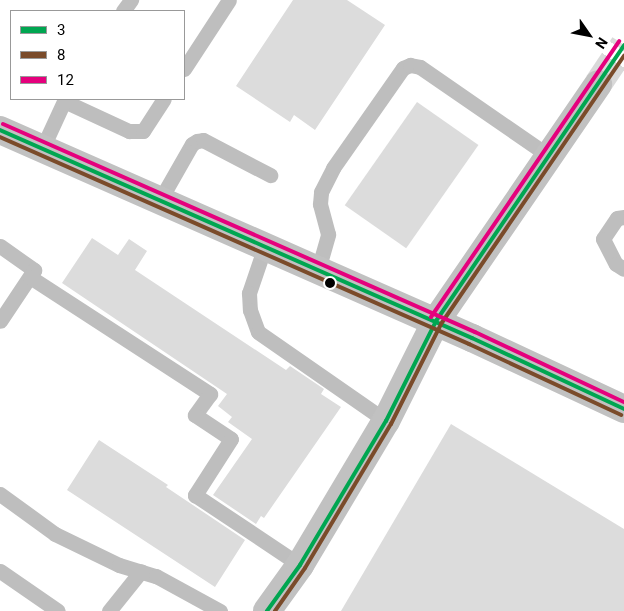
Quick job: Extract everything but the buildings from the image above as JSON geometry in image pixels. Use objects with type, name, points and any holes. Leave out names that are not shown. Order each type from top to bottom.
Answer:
[{"type":"main road","points":[[267,611],[300,565],[386,420],[436,322],[598,84]]},
{"type":"main road","points":[[0,130],[436,322],[624,409]]},
{"type":"lane","points":[[185,67],[228,0]]},
{"type":"lane","points":[[318,270],[328,234],[320,204],[321,192],[333,168],[403,68],[410,65],[420,67],[548,156]]},
{"type":"lane","points":[[42,149],[64,100],[129,131],[143,131],[163,100]]},
{"type":"lane","points":[[160,200],[192,144],[197,140],[203,140],[270,175]]},
{"type":"lane","points":[[624,217],[617,218],[603,239],[616,264],[624,269]]},
{"type":"lane","points":[[0,246],[34,270],[0,321]]},
{"type":"lane","points":[[265,246],[249,293],[250,310],[258,332],[386,420]]},
{"type":"lane","points":[[30,277],[210,394],[195,415],[232,439],[195,495],[300,565]]},
{"type":"lane","points":[[0,494],[55,534],[119,565],[156,576],[220,611]]},
{"type":"lane","points":[[0,571],[58,611]]},
{"type":"lane","points":[[109,611],[141,572]]},
{"type":"tunnel","points":[[598,84],[624,45]]},
{"type":"transit line","name":"12","points":[[431,317],[619,41]]},
{"type":"transit line","name":"3","points":[[267,611],[300,565],[386,421],[436,321],[624,45]]},
{"type":"transit line","name":"8","points":[[275,611],[305,568],[391,424],[441,324],[624,56]]},
{"type":"transit line","name":"12","points":[[3,124],[475,332],[624,402]]},
{"type":"transit line","name":"3","points":[[0,130],[472,338],[624,409]]},
{"type":"transit line","name":"8","points":[[0,137],[469,344],[621,415]]}]
